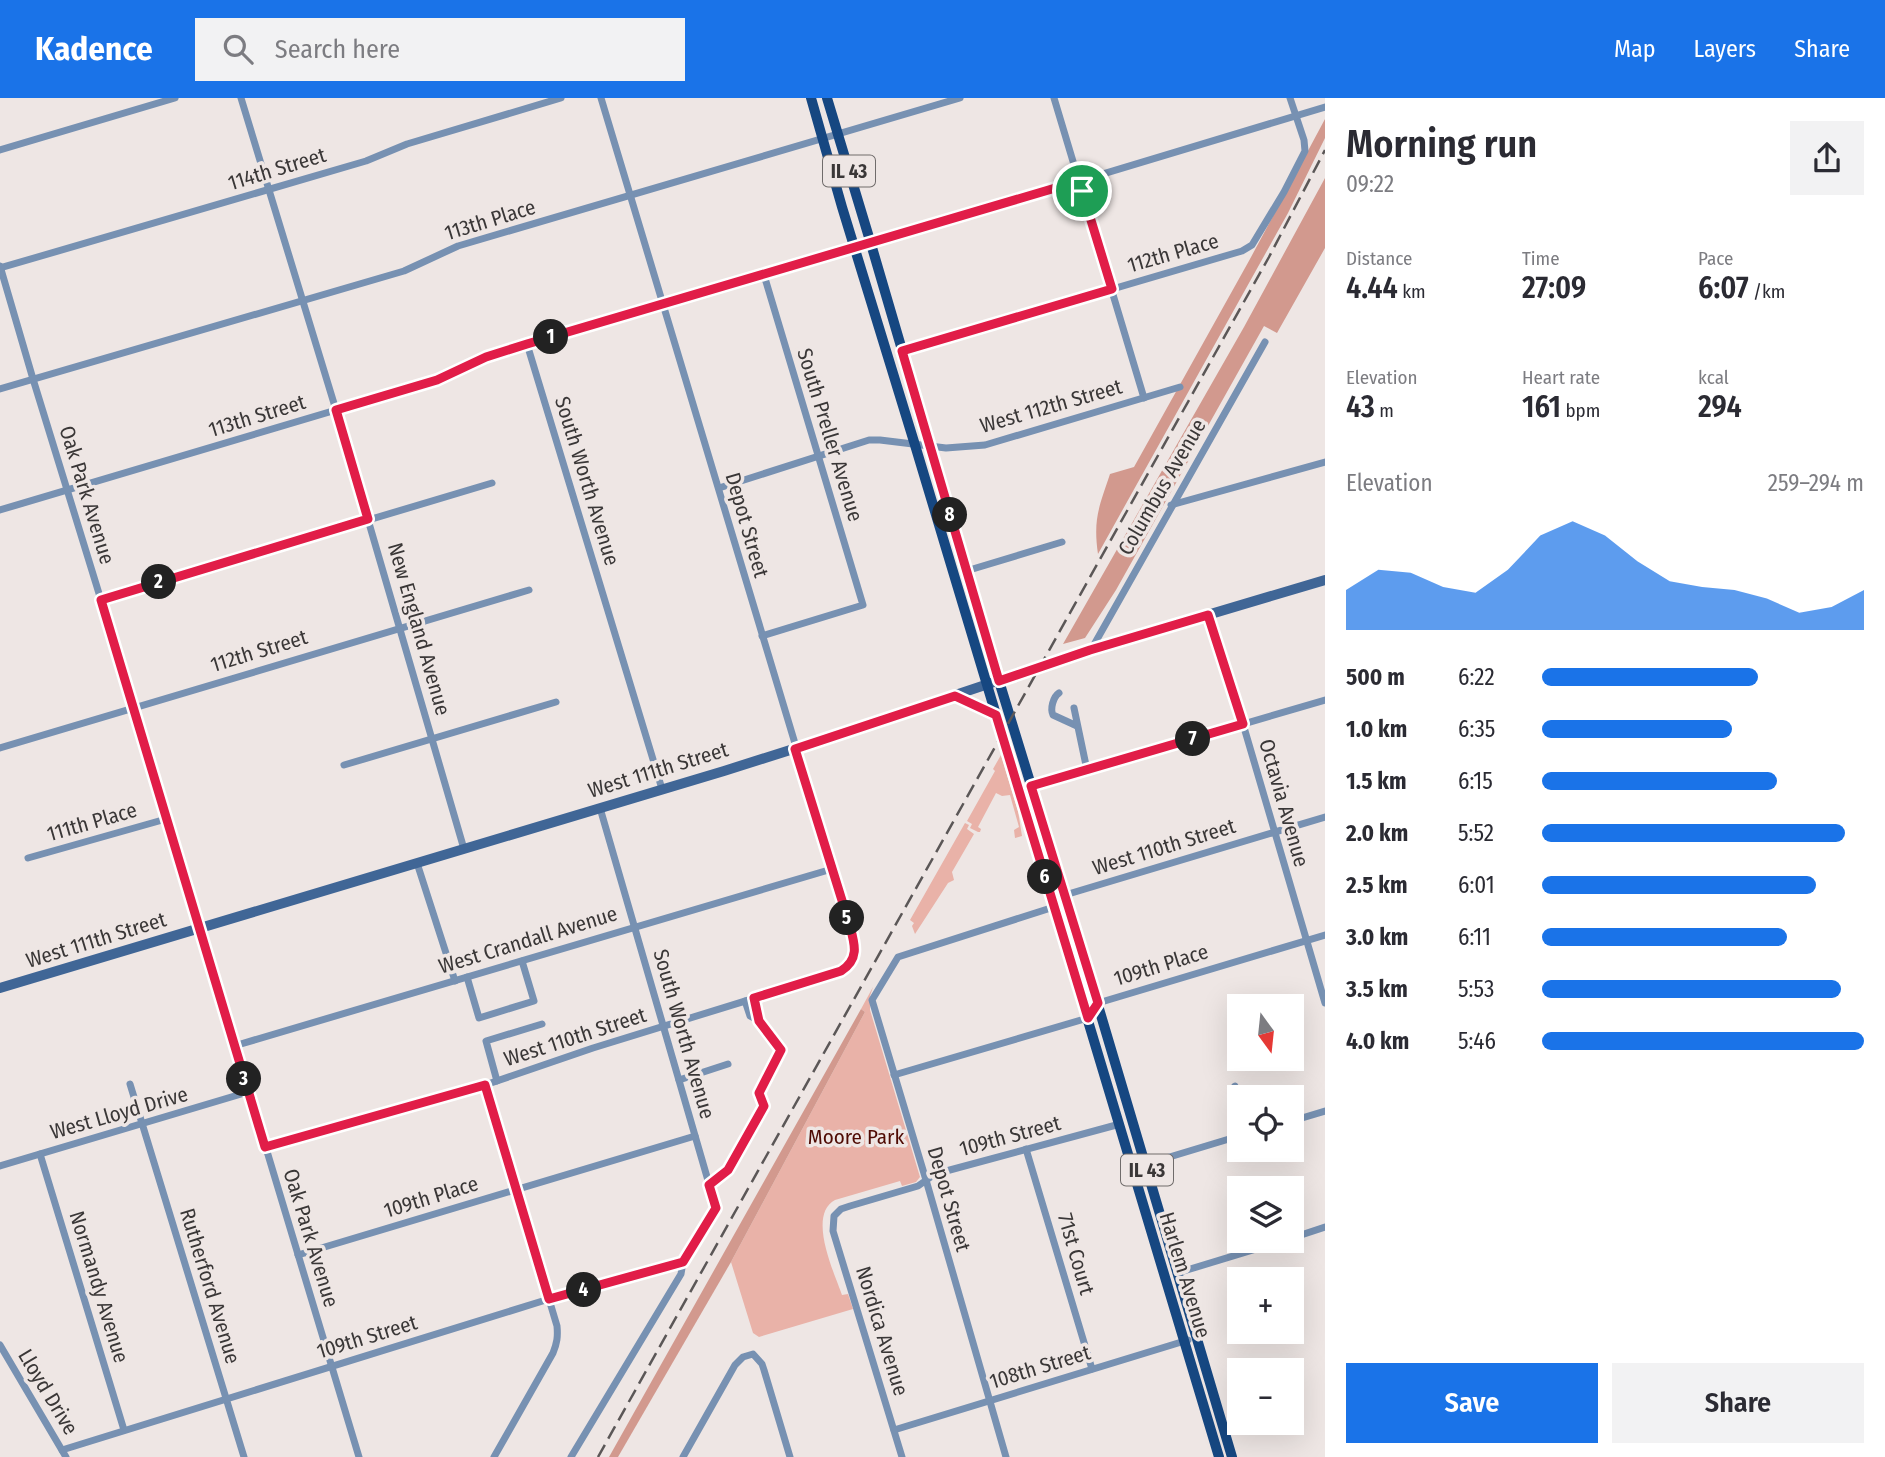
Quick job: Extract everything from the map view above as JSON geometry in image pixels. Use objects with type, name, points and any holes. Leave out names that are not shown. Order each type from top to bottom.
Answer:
[{"type":"main road","name":"Harlem Avenue","points":[[811,98],[854,249],[954,574],[1031,786],[1065,895],[1233,1457]]},
{"type":"main road","name":"Harlem Avenue","points":[[827,98],[967,571],[993,683],[996,715],[1219,1457]]},
{"type":"main road","points":[[954,574],[967,571]]},
{"type":"main road","name":"West 111th Street","points":[[0,988],[795,749],[1090,650],[1325,580]]},
{"type":"main road","points":[[955,696],[996,715]]},
{"type":"street","points":[[0,150],[175,98]]},
{"type":"street","name":"New England Avenue","points":[[241,98],[401,627],[464,849]]},
{"type":"street","name":"114th Street","points":[[0,267],[366,161],[407,144],[561,98]]},
{"type":"street","name":"Depot Street","points":[[601,98],[856,947],[852,962]]},
{"type":"street","name":"113th Place","points":[[0,389],[404,271],[458,246],[960,98]]},
{"type":"street","points":[[1054,98],[1144,398]]},
{"type":"street","points":[[1290,98],[1296,116]]},
{"type":"street","name":"113th Street","points":[[0,510],[437,380],[486,357],[527,344],[1325,107]]},
{"type":"street","name":"112th Place","points":[[902,351],[1242,251],[1252,245],[1305,151],[1296,116]]},
{"type":"street","name":"Oak Park Avenue","points":[[0,267],[359,1457]]},
{"type":"street","name":"South Preller Avenue","points":[[762,636],[863,605],[764,275]]},
{"type":"street","name":"Columbus Avenue","points":[[1090,650],[1265,342]]},
{"type":"street","name":"South Worth Avenue","points":[[527,344],[662,789]]},
{"type":"street","name":"West 112th Street","points":[[930,447],[985,445],[1180,387]]},
{"type":"street","points":[[719,488],[869,440],[930,447]]},
{"type":"street","points":[[1171,505],[1325,462]]},
{"type":"street","points":[[101,600],[492,483]]},
{"type":"street","points":[[967,571],[1062,542]]},
{"type":"street","name":"112th Street","points":[[0,748],[529,590]]},
{"type":"street","name":"Octavia Avenue","points":[[1208,615],[1325,1003]]},
{"type":"street","points":[[1059,693],[1054,698],[1051,711],[1053,715],[1077,726]]},
{"type":"street","points":[[1031,786],[1325,700]]},
{"type":"street","points":[[344,765],[556,702]]},
{"type":"street","points":[[1074,708],[1087,770]]},
{"type":"street","name":"South Worth Avenue","points":[[571,1457],[681,1274],[683,1262],[716,1208],[600,808]]},
{"type":"street","name":"West 110th Street","points":[[898,957],[1054,906],[1065,895],[1325,817]]},
{"type":"street","name":"111th Place","points":[[28,858],[166,818]]},
{"type":"street","points":[[417,863],[455,981]]},
{"type":"street","name":"West Crandall Avenue","points":[[234,1046],[832,869]]},
{"type":"street","name":"109th Place","points":[[1088,1018],[1098,1003],[1325,935]]},
{"type":"street","name":"Depot Street","points":[[898,957],[872,1000],[1006,1457]]},
{"type":"street","points":[[467,977],[479,1018],[534,1002],[522,961]]},
{"type":"street","name":"West 110th Street","points":[[265,1147],[485,1085],[568,1056],[836,973],[852,962]]},
{"type":"street","points":[[754,998],[759,1021]]},
{"type":"street","points":[[709,1185],[728,1170],[764,1106],[759,1093],[781,1050],[759,1021],[750,1016],[746,1001]]},
{"type":"street","points":[[894,1075],[1088,1018]]},
{"type":"street","points":[[497,1081],[486,1041],[542,1024]]},
{"type":"street","points":[[679,1080],[728,1064]]},
{"type":"street","name":"Rutherford Avenue","points":[[130,1084],[244,1457]]},
{"type":"street","points":[[485,1085],[557,1326],[557,1343],[494,1457]]},
{"type":"street","name":"West Lloyd Drive","points":[[0,1166],[248,1092]]},
{"type":"street","points":[[1304,1117],[1325,1111]]},
{"type":"street","name":"109th Street","points":[[834,1216],[850,1206],[918,1185],[935,1174],[1120,1124]]},
{"type":"street","name":"109th Place","points":[[298,1255],[695,1136]]},
{"type":"street","points":[[1133,1168],[1227,1140]]},
{"type":"street","name":"71st Court","points":[[1026,1149],[1091,1369]]},
{"type":"street","name":"Normandy Avenue","points":[[40,1154],[124,1430]]},
{"type":"street","name":"Nordica Avenue","points":[[834,1216],[833,1231],[902,1457]]},
{"type":"street","points":[[1304,1234],[1325,1227]]},
{"type":"street","points":[[1178,1273],[1243,1253]]},
{"type":"street","name":"109th Street","points":[[64,1453],[124,1430],[331,1366],[549,1299],[683,1262]]},
{"type":"street","name":"108th Street","points":[[894,1430],[1196,1337]]},
{"type":"street","name":"Lloyd Drive","points":[[0,1345],[64,1453]]},
{"type":"street","points":[[683,1457],[734,1365],[743,1357],[753,1354],[764,1370],[790,1457]]},
{"type":"green space","points":[[1001,755],[1018,811],[1022,836],[1015,838],[1014,830],[1019,827],[1010,795],[1002,796],[996,793],[978,827],[980,832],[970,828],[972,824],[967,821]]},
{"type":"green space","points":[[965,823],[969,825],[967,829],[974,834],[952,872],[954,880],[948,883],[915,934],[912,926],[914,923],[910,920]]},
{"type":"green space","name":"Moore Park","points":[[873,987],[870,1010],[920,1177],[916,1182],[902,1186],[900,1181],[835,1200],[827,1207],[823,1218],[825,1245],[842,1295],[848,1294],[853,1309],[759,1337],[753,1333],[731,1262],[865,1012],[861,1009]]},
{"type":"shaded area","points":[[1325,119],[1325,138],[1288,213],[1098,554],[1098,513],[1110,474],[1134,467]]},
{"type":"shaded area","points":[[1325,178],[1325,248],[1277,333],[1264,326],[1116,590],[1085,638],[1063,644],[1244,327]]},
{"type":"shaded area","points":[[861,1009],[865,1012],[731,1262],[618,1457],[609,1457]]},
{"type":"railway","points":[[598,1457],[1269,257],[1325,150]]},
{"type":"route","points":[[1079,181],[1082,191],[1112,289],[902,351],[999,681],[1090,650],[1208,615],[1243,724],[1031,786],[1098,1003],[1088,1018],[996,715],[955,696],[795,749],[856,947],[855,956],[841,971],[754,998],[759,1021],[781,1050],[759,1093],[764,1106],[728,1170],[709,1185],[716,1208],[683,1262],[549,1299],[485,1085],[265,1147],[101,600],[368,519],[336,410],[437,380],[486,357],[527,344],[1079,181]]}]
